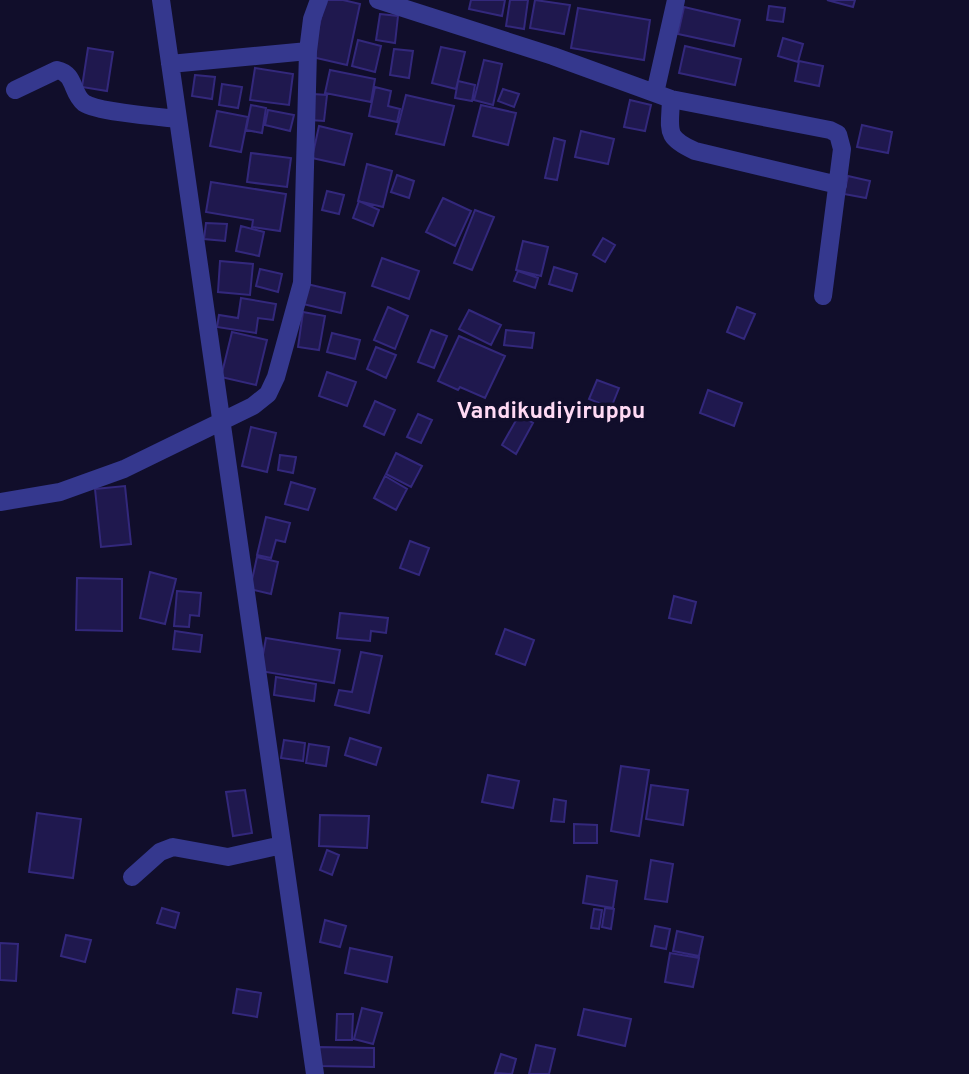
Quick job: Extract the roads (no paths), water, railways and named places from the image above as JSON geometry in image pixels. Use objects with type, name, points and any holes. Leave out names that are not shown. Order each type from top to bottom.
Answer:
[{"type":"street","points":[[161,0],[170,64],[163,118],[222,422],[276,846],[315,1074]]},
{"type":"street","points":[[0,502],[60,492],[124,469],[253,406],[268,394],[276,377],[302,283],[308,51],[312,19],[319,0]]},
{"type":"street","points":[[378,0],[553,55],[663,96],[830,130],[838,134],[842,149],[823,296]]},
{"type":"street","points":[[676,0],[663,96],[673,140],[695,151],[838,185]]},
{"type":"street","points":[[170,64],[308,51]]},
{"type":"street","points":[[15,89],[57,70],[64,71],[69,75],[83,102],[94,107],[163,118]]},
{"type":"street","points":[[132,877],[160,852],[173,847],[228,857],[276,846]]},
{"type":"district","name":"Vandikudiyiruppu","points":[[551,410]]}]
